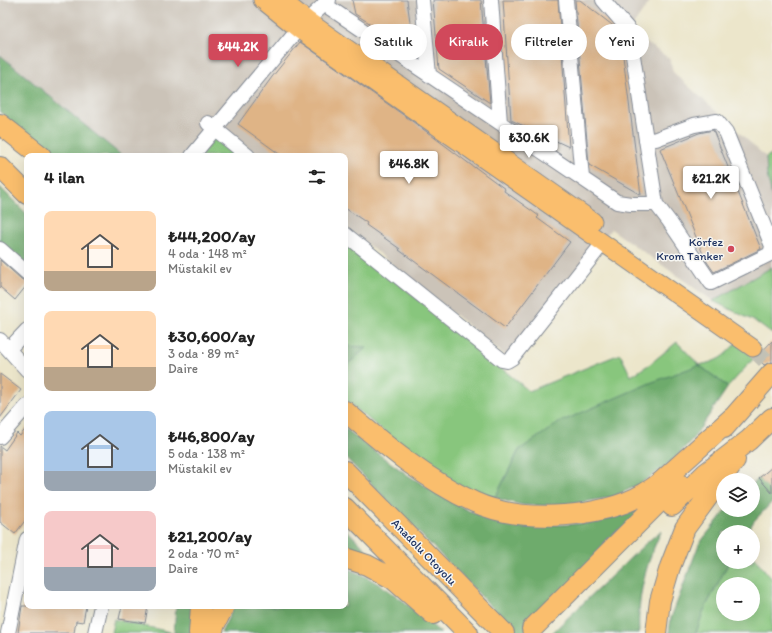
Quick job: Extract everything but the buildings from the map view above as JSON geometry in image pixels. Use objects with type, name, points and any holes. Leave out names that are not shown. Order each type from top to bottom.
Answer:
[{"type":"highway","points":[[0,124],[37,153]]},
{"type":"highway","points":[[0,133],[24,156]]},
{"type":"highway","points":[[0,167],[24,191]]},
{"type":"highway","points":[[538,631],[688,473],[732,418],[772,373]]},
{"type":"highway","points":[[348,413],[415,468],[474,502],[496,509],[522,514],[547,516],[569,515],[595,511],[619,506],[637,498],[651,490],[662,481],[732,418]]},
{"type":"highway","points":[[538,631],[706,473],[749,440],[772,418]]},
{"type":"highway","points":[[656,633],[660,600],[684,528],[749,440]]},
{"type":"highway","name":"Anadolu Otoyolu","points":[[348,474],[504,633]]},
{"type":"highway","name":"Anadolu Otoyolu","points":[[348,511],[468,633]]},
{"type":"highway","points":[[348,559],[367,565],[393,579],[436,617],[462,633]]},
{"type":"highway","points":[[199,633],[201,609]]},
{"type":"highway","points":[[212,633],[214,624],[222,609]]},
{"type":"main road","points":[[262,0],[298,22],[756,343],[603,243],[298,22],[282,0]]},
{"type":"street","points":[[422,0],[429,75]]},
{"type":"street","points":[[491,0],[500,123]]},
{"type":"street","points":[[566,0],[582,178]]},
{"type":"street","points":[[603,0],[629,30],[646,141],[656,204],[711,283],[770,254],[772,247],[726,132],[717,121],[694,125],[656,139],[646,141]]},
{"type":"street","points":[[184,153],[211,126],[298,22],[323,1],[429,75],[617,202],[631,204],[656,204]]},
{"type":"street","points":[[194,153],[211,126]]},
{"type":"street","points":[[211,126],[244,153]]},
{"type":"street","points":[[348,236],[502,360],[512,358],[603,243]]},
{"type":"street","points":[[0,248],[24,270]]},
{"type":"street","points":[[24,332],[4,345],[24,367]]},
{"type":"street","points":[[0,437],[24,409]]},
{"type":"street","points":[[8,633],[24,554]]},
{"type":"street","points":[[95,633],[100,609]]},
{"type":"shaded area","points":[[0,0],[651,0],[634,24],[595,24],[595,60],[649,60],[649,45],[670,59],[673,72],[766,157],[767,175],[772,197],[772,268],[713,301],[611,229],[507,357],[348,228],[348,153],[254,153],[223,128],[202,153],[118,153],[0,55]]},
{"type":"green space","points":[[0,55],[118,153],[48,153],[0,112]]},
{"type":"green space","points":[[217,135],[238,153],[202,153]]},
{"type":"green space","points":[[772,154],[772,197],[767,175],[766,157]]},
{"type":"green space","points":[[0,187],[24,211],[24,262],[0,241]]},
{"type":"green space","points":[[348,241],[529,391],[620,354],[631,376],[650,364],[677,342],[699,365],[519,450],[496,496],[482,496],[464,488],[419,459],[348,401],[348,364],[366,348],[348,346]]},
{"type":"green space","points":[[772,267],[772,334],[756,322],[713,301]]},
{"type":"green space","points":[[736,343],[754,358],[728,387],[699,365],[720,358]]},
{"type":"green space","points":[[348,346],[367,347],[348,364]]},
{"type":"green space","points":[[699,365],[728,387],[695,436],[679,454],[662,469],[638,485],[613,497],[559,506],[522,505],[491,497],[496,496],[519,450],[560,422],[650,383]]},
{"type":"green space","points":[[348,430],[409,476],[442,496],[469,511],[500,519],[561,525],[588,523],[623,515],[647,506],[534,633],[517,633],[348,460]]},
{"type":"green space","points":[[760,479],[772,492],[772,502],[760,515]]},
{"type":"green space","points":[[720,517],[758,517],[751,525],[716,525],[716,569],[725,569],[721,577],[716,577],[716,587],[703,612],[696,633],[669,633],[671,618],[699,544]]},
{"type":"green space","points":[[662,530],[647,567],[641,593],[639,633],[552,633],[646,543]]},
{"type":"green space","points":[[348,531],[381,565],[348,553]]},
{"type":"green space","points":[[760,564],[772,579],[772,633],[696,633],[703,612],[716,587],[716,621],[760,621],[760,577],[721,577],[725,569],[760,569]]},
{"type":"green space","points":[[348,569],[359,573],[384,587],[407,604],[441,633],[221,633],[233,609],[348,609]]},
{"type":"green space","points":[[176,609],[195,609],[192,633],[174,633]]},
{"type":"green space","points":[[114,619],[174,633],[111,633]]},
{"type":"tunnel","points":[[753,348],[772,367]]},
{"type":"place","name":"Körfez Krom Tanker","points":[[731,249]]}]
